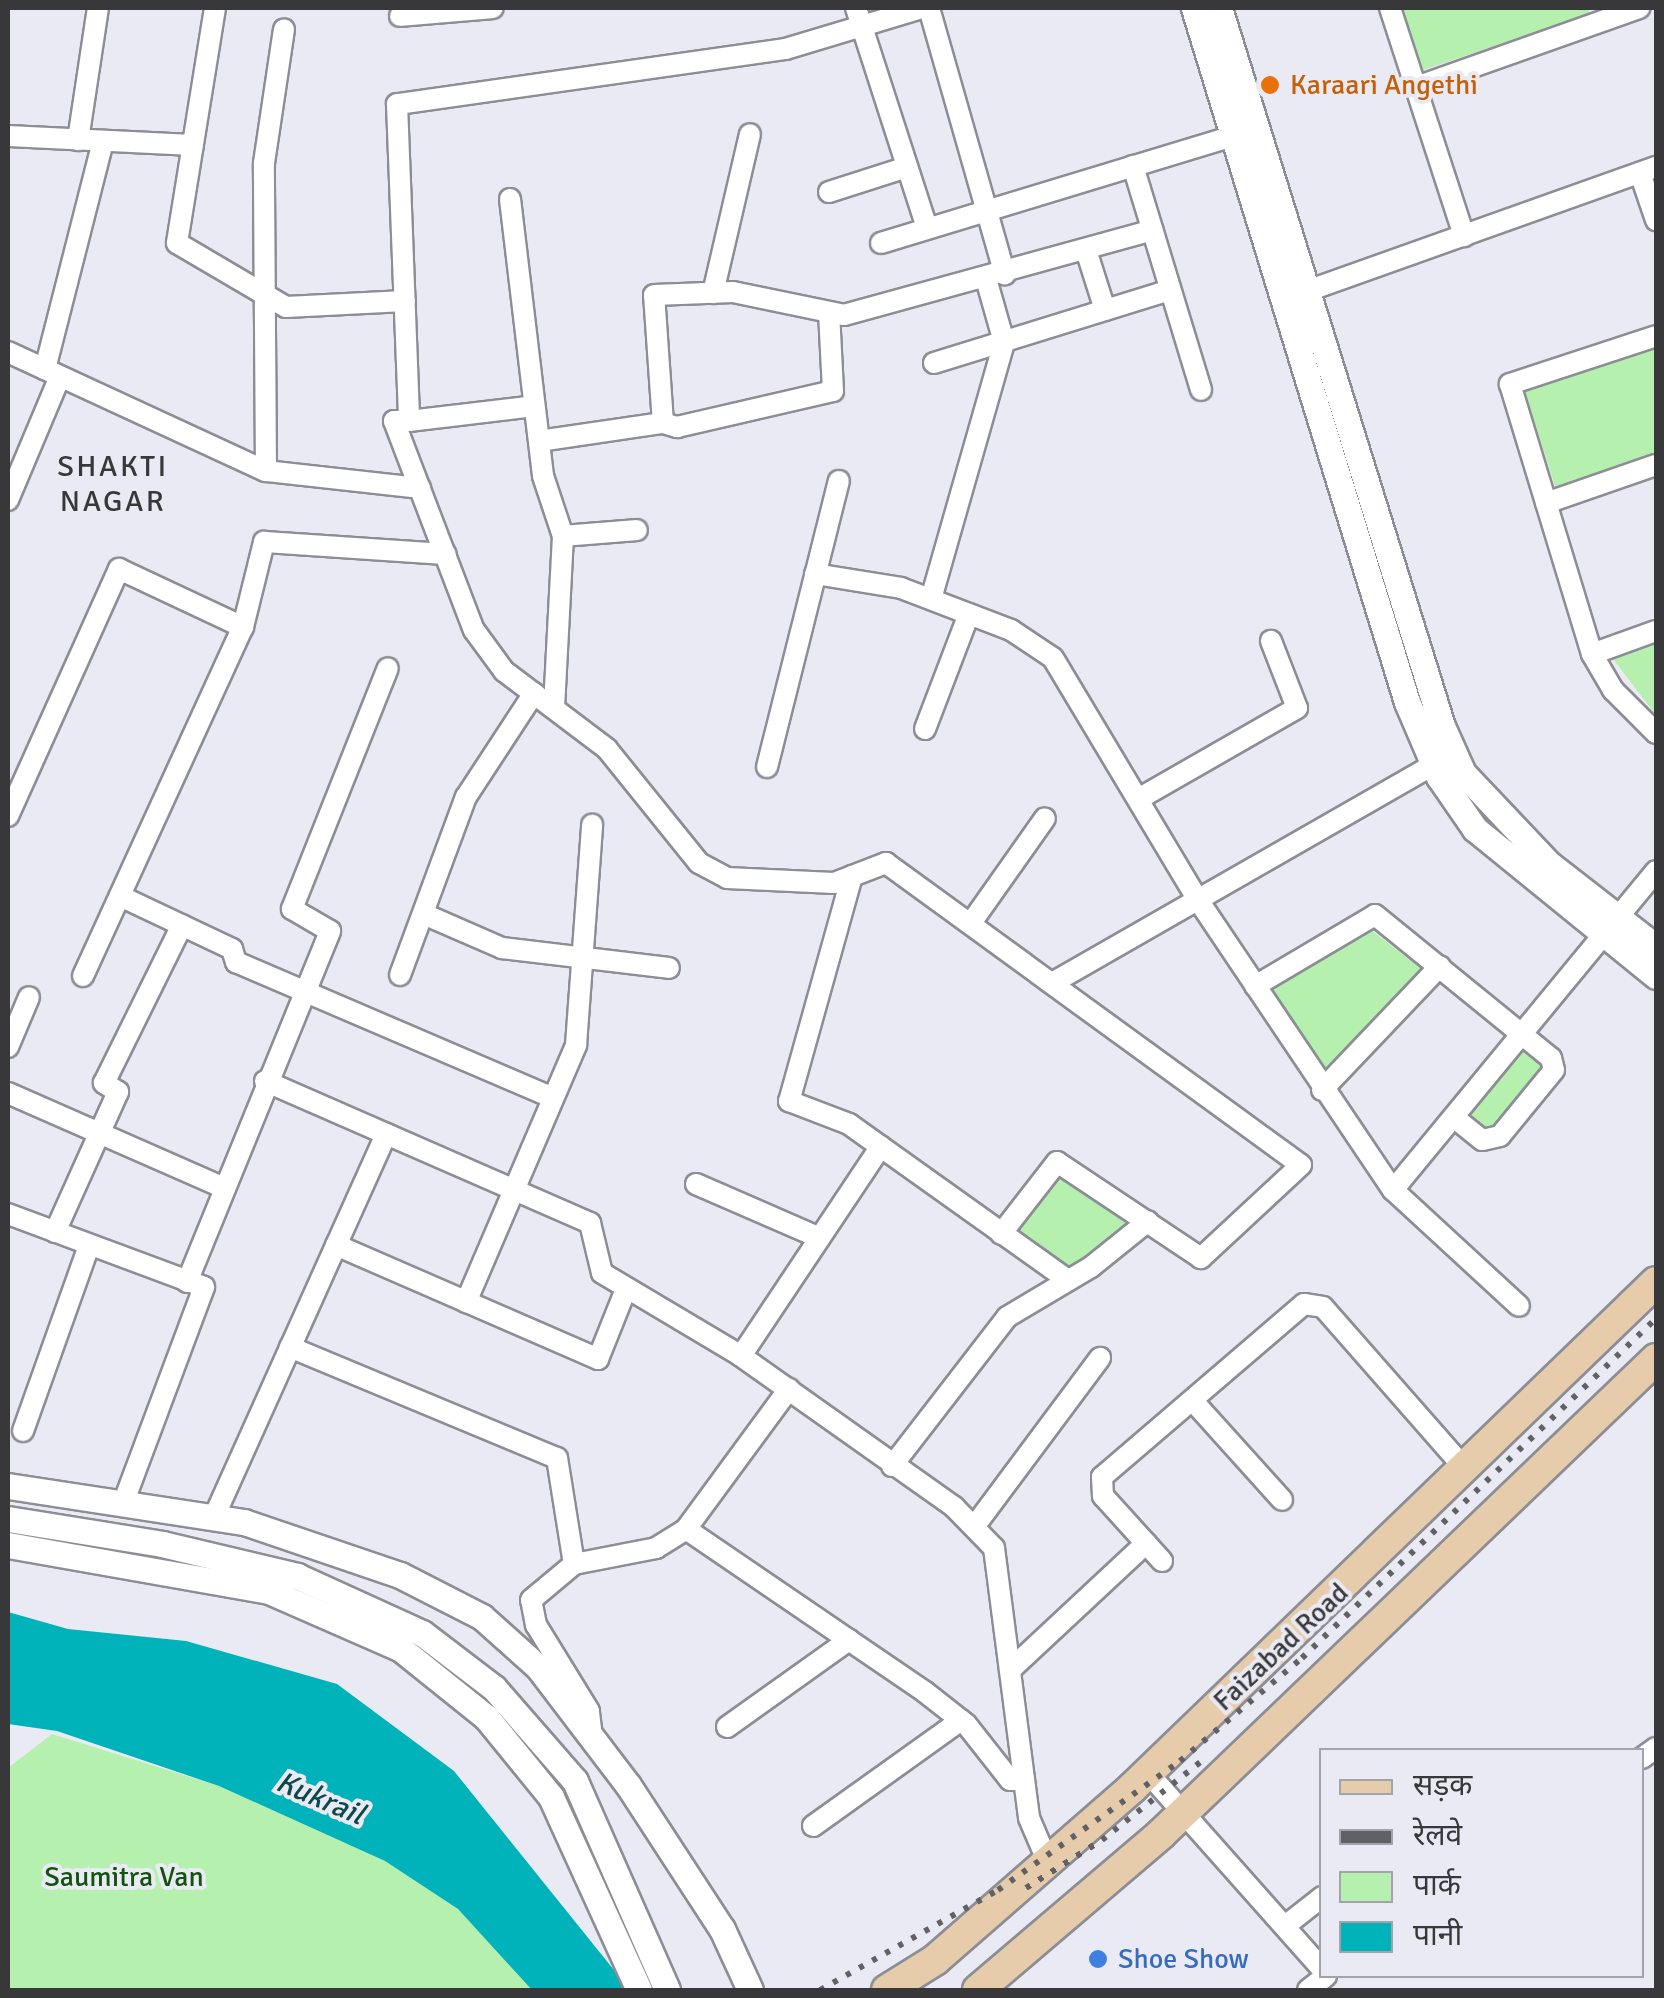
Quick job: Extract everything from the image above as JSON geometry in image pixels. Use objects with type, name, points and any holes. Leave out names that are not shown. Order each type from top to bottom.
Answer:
[{"type":"main road","name":"Faizabad Road","points":[[887,1990],[935,1960],[1148,1773],[1466,1471],[1656,1282]]},
{"type":"main road","name":"Faizabad Road","points":[[978,1990],[1186,1810],[1656,1359]]},
{"type":"street","points":[[78,140],[98,8]]},
{"type":"street","points":[[215,8],[177,243],[286,307],[404,301]]},
{"type":"street","points":[[400,16],[493,8]]},
{"type":"street","points":[[409,421],[397,104],[785,50],[859,17],[925,8],[986,210],[1004,342],[930,599]]},
{"type":"street","points":[[1194,8],[1245,132]]},
{"type":"street","points":[[1218,8],[1245,132],[1295,296],[1407,702],[1444,759],[1475,829],[1613,928],[1656,976]]},
{"type":"street","points":[[1390,8],[1464,236]]},
{"type":"street","points":[[1416,87],[1608,13],[1639,8]]},
{"type":"street","points":[[859,17],[927,228]]},
{"type":"street","points":[[266,471],[264,163],[284,29]]},
{"type":"street","points":[[881,243],[1245,132]]},
{"type":"street","points":[[713,293],[750,134]]},
{"type":"street","points":[[8,136],[193,146]]},
{"type":"street","points":[[8,500],[52,372],[103,142]]},
{"type":"street","points":[[1133,166],[1201,390]]},
{"type":"street","points":[[829,192],[907,167]]},
{"type":"street","points":[[1295,296],[1648,170],[1656,220]]},
{"type":"street","points":[[510,200],[539,442],[563,536],[554,708]]},
{"type":"street","points":[[663,423],[654,295],[713,293],[844,316],[1152,230]]},
{"type":"street","points":[[1086,250],[1105,310]]},
{"type":"street","points":[[934,364],[1170,290]]},
{"type":"street","points":[[539,442],[663,423],[677,427],[833,392],[830,312]]},
{"type":"street","points":[[1656,336],[1510,384],[1592,654],[1613,690],[1656,733]]},
{"type":"street","points":[[8,352],[266,471],[420,488]]},
{"type":"street","points":[[534,406],[394,421],[474,630],[504,671],[607,748],[699,863],[727,878],[834,883],[886,864],[1054,982],[1301,1165],[1202,1258],[1058,1162],[1002,1234]]},
{"type":"street","points":[[1546,503],[1656,465]]},
{"type":"street","points":[[767,767],[839,481]]},
{"type":"street","points":[[563,536],[636,530]]},
{"type":"street","points":[[83,976],[243,626],[264,542],[446,554]]},
{"type":"street","points":[[8,816],[120,568],[243,626]]},
{"type":"street","points":[[814,574],[930,599],[1012,630],[1053,658],[1198,900],[1322,1090],[1393,1190],[1519,1306]]},
{"type":"street","points":[[925,729],[969,614]]},
{"type":"street","points":[[1592,654],[1656,631]]},
{"type":"street","points":[[1140,798],[1297,708],[1272,641]]},
{"type":"street","points":[[187,1282],[265,1081],[330,930],[292,909],[388,668]]},
{"type":"street","points":[[400,975],[426,915],[466,797],[534,693]]},
{"type":"street","points":[[1054,982],[1444,759]]},
{"type":"street","points":[[971,924],[1045,818]]},
{"type":"street","points":[[466,1302],[576,1045],[592,825]]},
{"type":"street","points":[[1393,1190],[1526,1034],[1656,871]]},
{"type":"street","points":[[852,876],[789,1100],[850,1124],[1068,1280]]},
{"type":"street","points":[[120,896],[232,949],[236,962],[553,1098]]},
{"type":"street","points":[[1254,986],[1374,914],[1552,1058],[1554,1070],[1500,1136],[1482,1140],[1455,1118]]},
{"type":"street","points":[[426,915],[502,948],[582,954],[669,968]]},
{"type":"street","points":[[55,1232],[118,1092],[104,1083],[182,925]]},
{"type":"street","points":[[1613,928],[1656,946]]},
{"type":"street","points":[[1322,1090],[1440,966]]},
{"type":"street","points":[[8,1043],[29,997]]},
{"type":"street","points":[[265,1081],[590,1223],[602,1273],[789,1388],[974,1527],[994,1548],[1028,1818],[1047,1860]]},
{"type":"street","points":[[8,1093],[224,1188]]},
{"type":"street","points":[[214,1517],[386,1134]]},
{"type":"street","points":[[741,1356],[881,1146]]},
{"type":"street","points":[[696,1184],[820,1238]]},
{"type":"street","points":[[8,1214],[204,1287],[123,1504]]},
{"type":"street","points":[[892,1466],[1007,1317],[1068,1280],[1148,1221]]},
{"type":"street","points":[[336,1245],[598,1359],[626,1288]]},
{"type":"street","points":[[23,1431],[89,1246]]},
{"type":"street","points":[[1162,1561],[1098,1486],[1193,1401],[1314,1302],[1466,1471]]},
{"type":"street","points":[[290,1347],[557,1458],[574,1564]]},
{"type":"street","points":[[974,1527],[1100,1358]]},
{"type":"street","points":[[592,1738],[589,1710],[530,1611],[532,1600],[574,1564],[656,1548],[686,1529],[789,1388]]},
{"type":"street","points":[[1193,1401],[1282,1500]]},
{"type":"street","points":[[8,1486],[214,1517],[400,1575],[482,1617],[538,1667],[592,1738],[722,1929],[750,1990]]},
{"type":"street","points":[[8,1519],[162,1544],[296,1576],[422,1633],[494,1688],[574,1781],[667,1990]]},
{"type":"street","points":[[686,1529],[961,1720],[1010,1780],[1024,1780]]},
{"type":"street","points":[[1010,1670],[1146,1543]]},
{"type":"street","points":[[8,1546],[269,1591],[401,1649],[486,1717],[551,1797],[638,1990]]},
{"type":"street","points":[[727,1727],[849,1640]]},
{"type":"street","points":[[813,1826],[961,1720]]},
{"type":"street","points":[[1148,1773],[1186,1810],[1319,1966]]},
{"type":"street","points":[[1285,1926],[1319,1898]]},
{"type":"green space","points":[[1402,8],[1587,8],[1590,14],[1423,70]]},
{"type":"green space","points":[[1656,345],[1656,456],[1556,489],[1524,389]]},
{"type":"green space","points":[[1656,644],[1656,715],[1613,659]]},
{"type":"green space","points":[[1366,926],[1425,972],[1323,1078],[1263,987]]},
{"type":"green space","points":[[1522,1047],[1545,1066],[1487,1135],[1464,1115]]},
{"type":"green space","points":[[1057,1168],[1137,1223],[1069,1274],[1009,1232]]},
{"type":"green space","name":"Saumitra Van","points":[[52,1734],[219,1786],[385,1861],[458,1909],[532,1990],[8,1990],[8,1768]]},
{"type":"water","name":"Kukrail","points":[[8,1612],[68,1629],[186,1641],[337,1684],[454,1771],[630,1990],[532,1990],[458,1909],[385,1861],[219,1786],[57,1731],[8,1724]]},
{"type":"railway","points":[[820,1990],[998,1890],[1180,1761],[1302,1658],[1656,1318]]},
{"type":"railway","points":[[1026,1888],[1102,1840],[1208,1756]]},
{"type":"place","name":"Karaari Angethi","points":[[1270,85]]},
{"type":"place","name":"Shoe Show","points":[[1098,1959]]},
{"type":"district","name":"SHAKTI NAGAR","points":[[113,484]]}]
